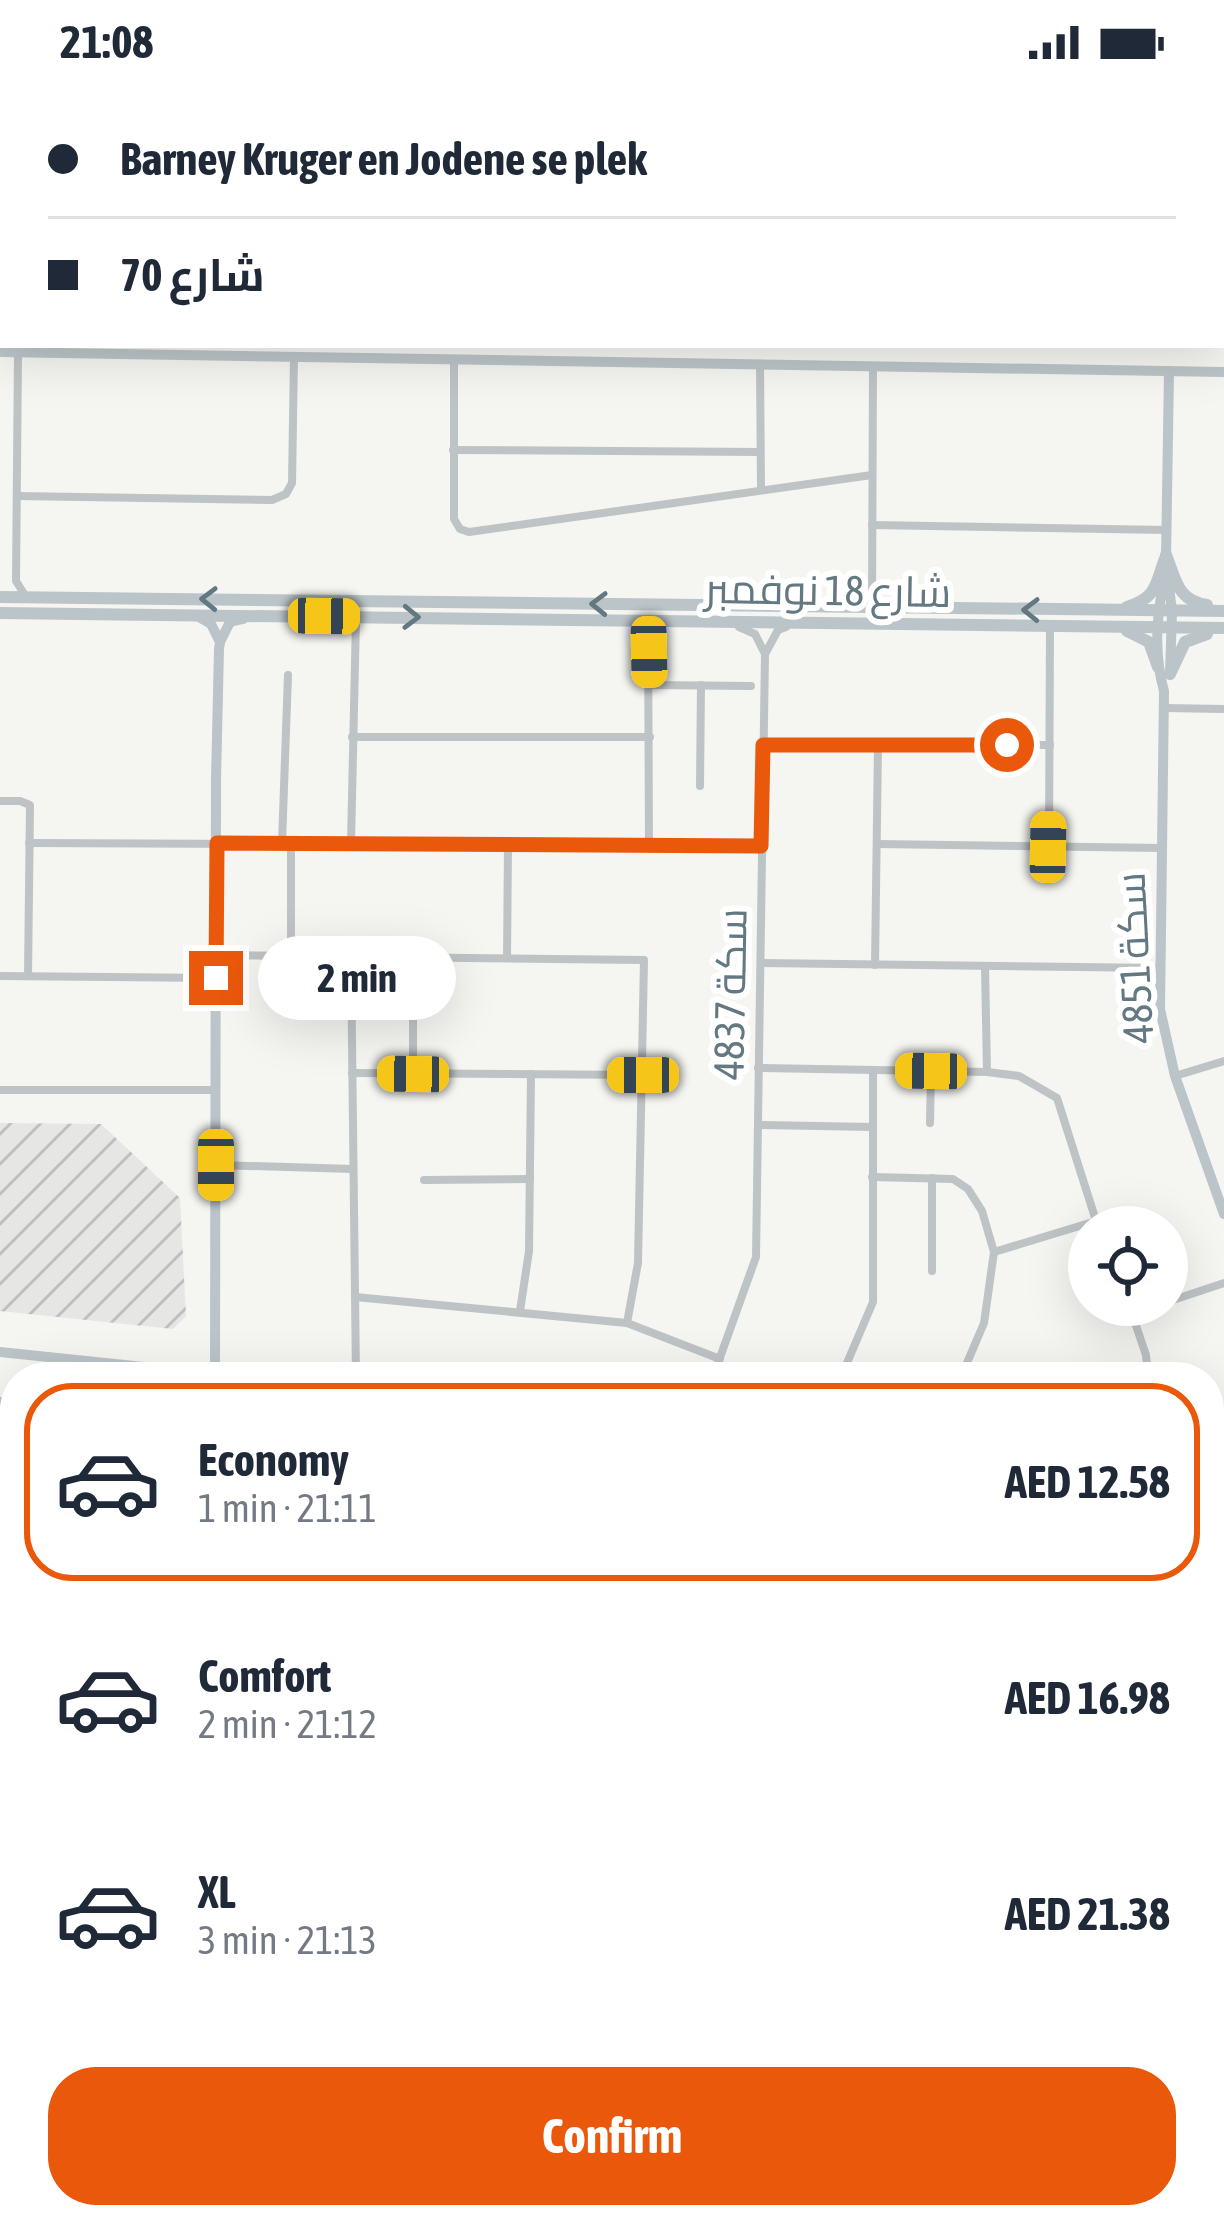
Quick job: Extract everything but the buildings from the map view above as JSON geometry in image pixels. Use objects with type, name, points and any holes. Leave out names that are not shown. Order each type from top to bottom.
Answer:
[{"type":"main road","points":[[1166,560],[1184,596],[1224,610]]},
{"type":"main road","points":[[1111,610],[1134,606],[1157,588],[1166,560]]},
{"type":"main road","name":"شارع 18 نوفمبر","points":[[2,597],[1224,610]]},
{"type":"main road","name":"شارع 18 نوفمبر","points":[[0,613],[1224,630]]},
{"type":"main road","points":[[1090,627],[1143,638],[1164,670],[1185,642],[1224,630]]},
{"type":"street","points":[[0,352],[1224,372]]},
{"type":"street","points":[[18,353],[16,581],[26,597]]},
{"type":"street","points":[[16,496],[272,500],[286,494],[292,483],[294,357]]},
{"type":"street","points":[[454,360],[454,519],[460,529],[469,532],[872,475]]},
{"type":"street","points":[[760,365],[761,489]]},
{"type":"street","points":[[872,608],[874,367]]},
{"type":"street","name":"سكة 4851","points":[[1169,371],[1160,1009],[1175,1076],[1219,1181],[1224,1214]]},
{"type":"street","points":[[453,450],[760,452]]},
{"type":"street","points":[[0,515],[16,515]]},
{"type":"street","points":[[872,525],[1166,530]]},
{"type":"street","points":[[2,597],[16,581]]},
{"type":"street","points":[[196,616],[211,624],[220,642]]},
{"type":"street","points":[[215,1362],[220,642],[230,622],[258,616]]},
{"type":"street","points":[[351,844],[356,617]]},
{"type":"street","points":[[648,620],[649,846]]},
{"type":"street","points":[[719,622],[755,634],[765,654]]},
{"type":"street","points":[[765,654],[778,630],[799,622]]},
{"type":"street","points":[[1048,847],[1049,627]]},
{"type":"street","name":"سكة 4837","points":[[719,1362],[756,1258],[765,654]]},
{"type":"street","points":[[288,675],[291,956]]},
{"type":"street","points":[[649,685],[751,686]]},
{"type":"street","points":[[700,786],[701,685]]},
{"type":"street","points":[[1164,708],[1224,709]]},
{"type":"street","points":[[352,737],[650,737]]},
{"type":"street","points":[[763,745],[1050,745]]},
{"type":"street","points":[[875,965],[878,745]]},
{"type":"street","points":[[0,801],[30,805],[28,976]]},
{"type":"street","points":[[29,843],[761,846]]},
{"type":"street","points":[[507,958],[508,844]]},
{"type":"street","points":[[878,844],[1162,848]]},
{"type":"street","points":[[216,956],[644,960],[638,1263],[627,1322]]},
{"type":"street","points":[[351,957],[356,1362]]},
{"type":"street","points":[[413,957],[413,1074]]},
{"type":"street","points":[[761,964],[1158,968]]},
{"type":"street","points":[[985,966],[987,1072]]},
{"type":"street","points":[[0,976],[216,978]]},
{"type":"street","points":[[1175,1076],[1224,1061]]},
{"type":"street","points":[[758,1068],[1019,1076],[1058,1098],[1091,1206]]},
{"type":"street","points":[[847,1362],[873,1302],[874,1070]]},
{"type":"street","points":[[930,1123],[931,1071]]},
{"type":"street","points":[[352,1073],[643,1075]]},
{"type":"street","points":[[520,1311],[529,1251],[532,1074]]},
{"type":"street","points":[[0,1090],[216,1090]]},
{"type":"street","points":[[758,1125],[873,1127]]},
{"type":"street","points":[[216,1165],[353,1169]]},
{"type":"street","points":[[872,1177],[953,1179],[968,1189],[982,1211],[994,1252],[984,1323],[967,1362]]},
{"type":"street","points":[[932,1178],[932,1271]]},
{"type":"street","points":[[424,1180],[530,1179]]},
{"type":"street","points":[[994,1252],[1068,1232]]},
{"type":"street","points":[[1188,1294],[1224,1283]]},
{"type":"street","points":[[355,1297],[627,1322],[720,1359]]},
{"type":"street","points":[[1136,1326],[1147,1362]]},
{"type":"street","points":[[0,1352],[93,1362]]},
{"type":"shaded area","points":[[0,1123],[101,1124],[180,1198],[186,1316],[173,1329],[0,1311]]},
{"type":"route","points":[[216,978],[217,843],[761,846],[763,745],[1007,745]]}]
